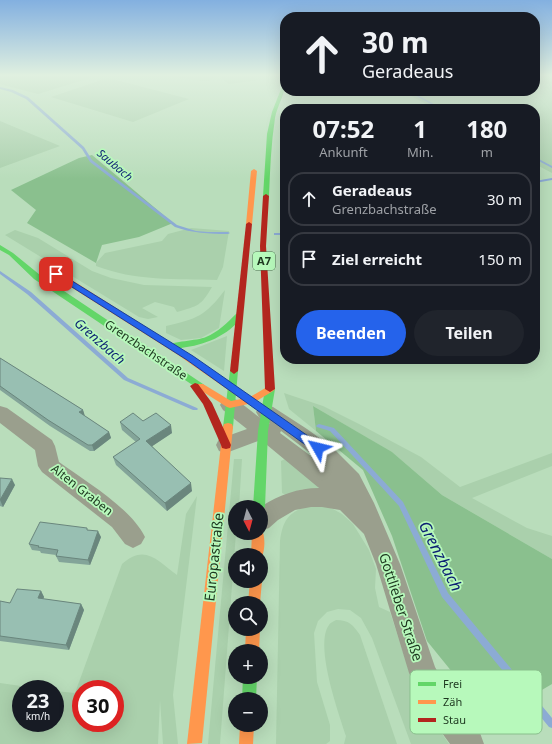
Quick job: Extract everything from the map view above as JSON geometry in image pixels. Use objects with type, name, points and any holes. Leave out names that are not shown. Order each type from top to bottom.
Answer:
[{"type":"main road","name":"A7","points":[[270,389],[263,246],[270,134],[275,110]]},
{"type":"main road","name":"A7","points":[[239,316],[255,160]]},
{"type":"main road","name":"Grenzbachstraße","points":[[0,247],[11,254],[37,277],[187,378],[231,396],[250,401],[264,422]]},
{"type":"main road","name":"Grenzbachstraße","points":[[11,254],[37,263]]},
{"type":"main road","name":"Grenzbachstraße","points":[[63,278],[171,346],[231,396]]},
{"type":"main road","points":[[171,346],[208,341],[220,334],[239,316]]},
{"type":"main road","name":"Europastraße","points":[[194,743],[239,316]]},
{"type":"main road","points":[[187,378],[208,403],[226,445]]},
{"type":"main road","points":[[231,396],[250,401],[270,389]]},
{"type":"main road","points":[[259,500],[264,422],[270,389]]},
{"type":"main road","points":[[246,743],[247,732]]},
{"type":"street","name":"Grenzbachstraße","points":[[231,396],[264,422]]},
{"type":"street","name":"Alten Graben","points":[[0,413],[45,446],[49,466],[120,520],[133,537]]},
{"type":"street","points":[[226,445],[264,422]]},
{"type":"street","name":"Gottlieber Straße","points":[[264,422],[300,434],[325,453],[351,480],[363,503],[388,564],[422,670]]},
{"type":"street","name":"Gottlieber Straße","points":[[264,422],[288,449],[321,476],[373,530]]},
{"type":"street","points":[[268,514],[277,507],[289,501],[301,498],[332,497],[345,502]]},
{"type":"street","name":"Gottlieber Straße","points":[[461,734],[469,744]]},
{"type":"green space","points":[[93,110],[163,110],[133,122]]},
{"type":"green space","points":[[540,110],[552,110],[552,173],[540,167]]},
{"type":"green space","points":[[0,121],[60,146],[0,168]]},
{"type":"green space","points":[[92,155],[173,223],[139,237],[102,245],[96,263],[27,223],[36,210],[11,190],[79,158]]},
{"type":"green space","points":[[191,228],[229,231],[223,267],[217,280],[141,277],[111,271],[96,266],[96,263],[105,253],[162,241],[168,234]]},
{"type":"green space","points":[[15,230],[38,238],[92,271],[111,278],[144,285],[212,287],[202,302],[194,306],[177,312],[174,307],[155,302],[142,308],[158,317],[148,319],[139,317],[5,235]]},
{"type":"green space","points":[[225,290],[219,328],[201,338],[181,340],[166,333],[166,326],[193,318],[206,311]]},
{"type":"green space","points":[[227,336],[224,371],[191,350]]},
{"type":"green space","points":[[284,393],[323,406],[421,457],[460,487],[552,453],[552,466],[472,498],[527,528],[552,536],[552,559],[442,495],[393,453],[313,406],[316,431],[289,409]]},
{"type":"green space","points":[[313,406],[392,452],[442,495],[552,559],[552,684],[542,690],[542,670],[450,670],[427,641],[392,536],[363,470],[316,431]]},
{"type":"green space","points":[[289,457],[320,484],[317,489],[303,489],[286,495],[282,493],[281,461]]},
{"type":"green space","points":[[234,459],[242,459],[239,500],[230,500]]},
{"type":"green space","points":[[197,496],[173,695],[178,744],[163,744],[160,700],[158,744],[0,744],[0,683],[12,685],[12,732],[64,732],[64,692],[72,693],[72,732],[124,732],[124,680],[80,680],[122,564],[130,558],[138,555],[151,556],[177,575],[186,514]]},
{"type":"green space","points":[[310,505],[322,505],[342,514],[353,524],[369,550],[376,569],[375,588],[379,607],[390,612],[410,674],[410,734],[442,734],[449,744],[411,744],[372,638],[361,618],[350,610],[338,609],[327,612],[318,621],[314,633],[317,682],[330,725],[330,741],[326,744],[276,744],[280,541],[283,527],[288,517],[297,510]]},
{"type":"green space","points":[[228,525],[228,540],[235,540],[235,548],[228,548],[228,588],[232,588],[231,596],[228,596],[228,636],[220,744],[208,744]]},
{"type":"green space","points":[[336,620],[347,622],[355,628],[360,635],[397,744],[344,744],[346,736],[329,680],[324,648],[325,635],[329,625]]},
{"type":"building","points":[[0,358],[83,410],[79,412],[109,432],[92,445],[88,445],[48,420],[0,386]]},
{"type":"building","points":[[133,413],[143,421],[156,413],[171,425],[146,441],[191,483],[165,503],[113,457],[140,439],[120,422]]},
{"type":"building","points":[[0,478],[12,479],[0,500]]},
{"type":"building","points":[[40,522],[87,528],[87,530],[98,531],[88,560],[56,556],[58,550],[29,544]]},
{"type":"building","points":[[17,589],[41,591],[38,598],[81,604],[66,645],[0,636],[0,601],[10,603]]},
{"type":"waterway","name":"Saubach","points":[[40,110],[83,148],[91,161],[176,226],[196,232],[228,233]]},
{"type":"waterway","points":[[540,161],[552,167]]},
{"type":"waterway","name":"Saubach","points":[[540,181],[552,179]]},
{"type":"waterway","name":"Saubach","points":[[275,234],[280,234]]},
{"type":"waterway","name":"Grenzbach","points":[[0,272],[29,293],[126,379],[195,409]]},
{"type":"waterway","name":"Grenzbach","points":[[319,426],[332,429],[401,504],[445,595],[507,670]]},
{"type":"waterway","name":"Grenzbach","points":[[542,712],[552,724]]},
{"type":"traffic: fast","points":[[266,196],[270,134],[275,110]]},
{"type":"traffic: fast","points":[[0,247],[11,254],[37,277],[200,386]]},
{"type":"traffic: fast","points":[[171,346],[192,344],[209,339],[224,330],[239,316]]},
{"type":"traffic: fast","points":[[228,427],[234,371]]},
{"type":"traffic: fast","points":[[259,500],[263,431],[270,389]]},
{"type":"traffic: fast","points":[[249,692],[250,684]]},
{"type":"traffic: slow","points":[[249,224],[254,171]]},
{"type":"traffic: slow","points":[[69,282],[181,353],[246,398]]},
{"type":"traffic: slow","points":[[200,386],[230,405],[250,401],[270,389]]},
{"type":"traffic: slow","points":[[194,743],[228,427]]},
{"type":"traffic: slow","points":[[257,548],[258,540]]},
{"type":"traffic: slow","points":[[255,588],[255,596]]},
{"type":"traffic: slow","points":[[252,644],[253,636]]},
{"type":"traffic: slow","points":[[246,743],[247,732]]},
{"type":"traffic: jam","points":[[266,196],[263,246],[270,389]]},
{"type":"traffic: jam","points":[[234,371],[249,224]]},
{"type":"traffic: jam","points":[[195,386],[207,403],[226,445]]},
{"type":"route","points":[[56,274],[190,358],[318,448]]}]
